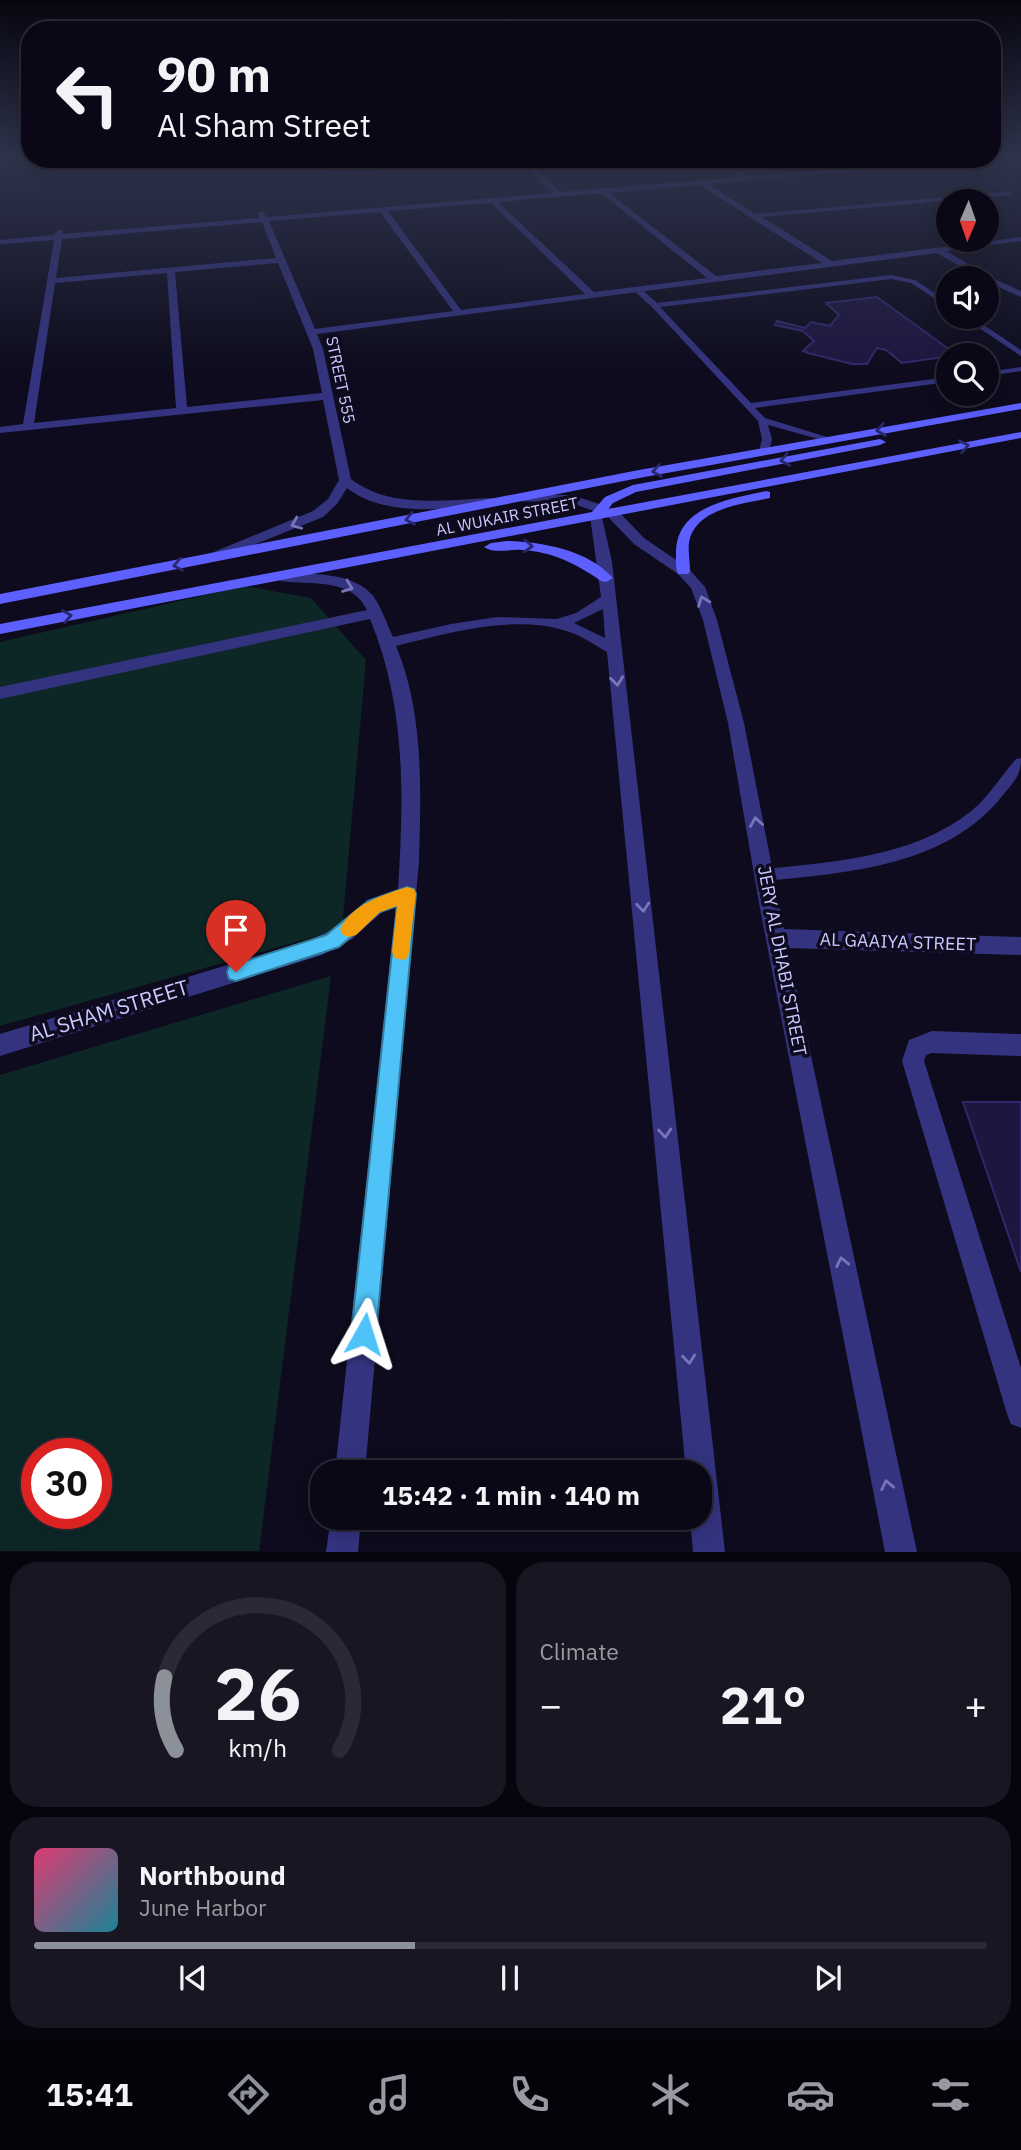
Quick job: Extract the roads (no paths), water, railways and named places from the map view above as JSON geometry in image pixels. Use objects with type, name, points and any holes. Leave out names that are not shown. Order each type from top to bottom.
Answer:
[{"type":"main road","name":"AL WUKAIR STREET","points":[[0,599],[511,498],[1021,406]]},
{"type":"main road","points":[[603,512],[620,494],[633,489],[1021,415]]},
{"type":"main road","name":"AL WUKAIR STREET","points":[[0,629],[412,553],[603,512],[1021,435]]},
{"type":"main road","points":[[683,571],[685,534],[690,526],[704,515],[722,506],[810,483],[819,474]]},
{"type":"main road","points":[[412,553],[441,556],[509,545],[534,545],[572,555],[607,589]]},
{"type":"street","points":[[0,242],[110,229]]},
{"type":"street","name":"STREET 555","points":[[268,229],[313,332],[321,358],[345,480]]},
{"type":"street","points":[[397,229],[459,313]]},
{"type":"street","points":[[523,229],[593,296]]},
{"type":"street","points":[[651,229],[714,279]]},
{"type":"street","points":[[775,229],[830,264]]},
{"type":"street","points":[[28,427],[58,234]]},
{"type":"street","points":[[999,242],[1021,239]]},
{"type":"street","points":[[313,332],[936,250]]},
{"type":"street","points":[[942,252],[966,266]]},
{"type":"street","points":[[51,281],[281,260]]},
{"type":"street","points":[[171,270],[182,411]]},
{"type":"street","points":[[999,284],[1021,295]]},
{"type":"street","points":[[0,430],[327,396]]},
{"type":"street","points":[[206,560],[318,514],[334,502],[345,480],[369,497],[391,502],[491,502]]},
{"type":"street","name":"JERY AL DHABI STREET","points":[[511,498],[572,499],[603,512],[645,546],[683,571],[698,586],[710,620],[738,735],[776,938],[901,1552]]},
{"type":"street","points":[[603,512],[613,649],[643,910],[709,1552]]},
{"type":"street","points":[[281,577],[334,582],[351,586],[363,593],[390,643],[404,708],[410,776],[411,832],[407,894],[351,1460]]},
{"type":"street","points":[[390,643],[423,634],[490,624],[558,624],[581,616],[607,589]]},
{"type":"street","points":[[0,693],[375,613]]},
{"type":"street","points":[[558,624],[613,649]]},
{"type":"street","name":"AL SHAM STREET","points":[[0,1045],[315,948],[345,933],[374,906],[407,894]]},
{"type":"street","name":"AL GAAIYA STREET","points":[[776,938],[1021,946]]},
{"type":"street","points":[[1021,1045],[932,1042],[917,1048],[913,1061],[1021,1414]]},
{"type":"street","points":[[342,1552],[344,1530]]},
{"type":"lane","points":[[655,305],[891,276],[914,281],[936,296]]},
{"type":"lane","points":[[637,290],[655,305],[762,420],[829,439]]},
{"type":"lane","points":[[985,329],[1021,354]]},
{"type":"lane","points":[[999,372],[1021,369]]},
{"type":"lane","points":[[749,407],[936,381]]},
{"type":"lane","points":[[762,420],[767,439],[764,451]]},
{"type":"lane","points":[[764,875],[853,863],[940,838],[975,816],[1021,763]]}]
